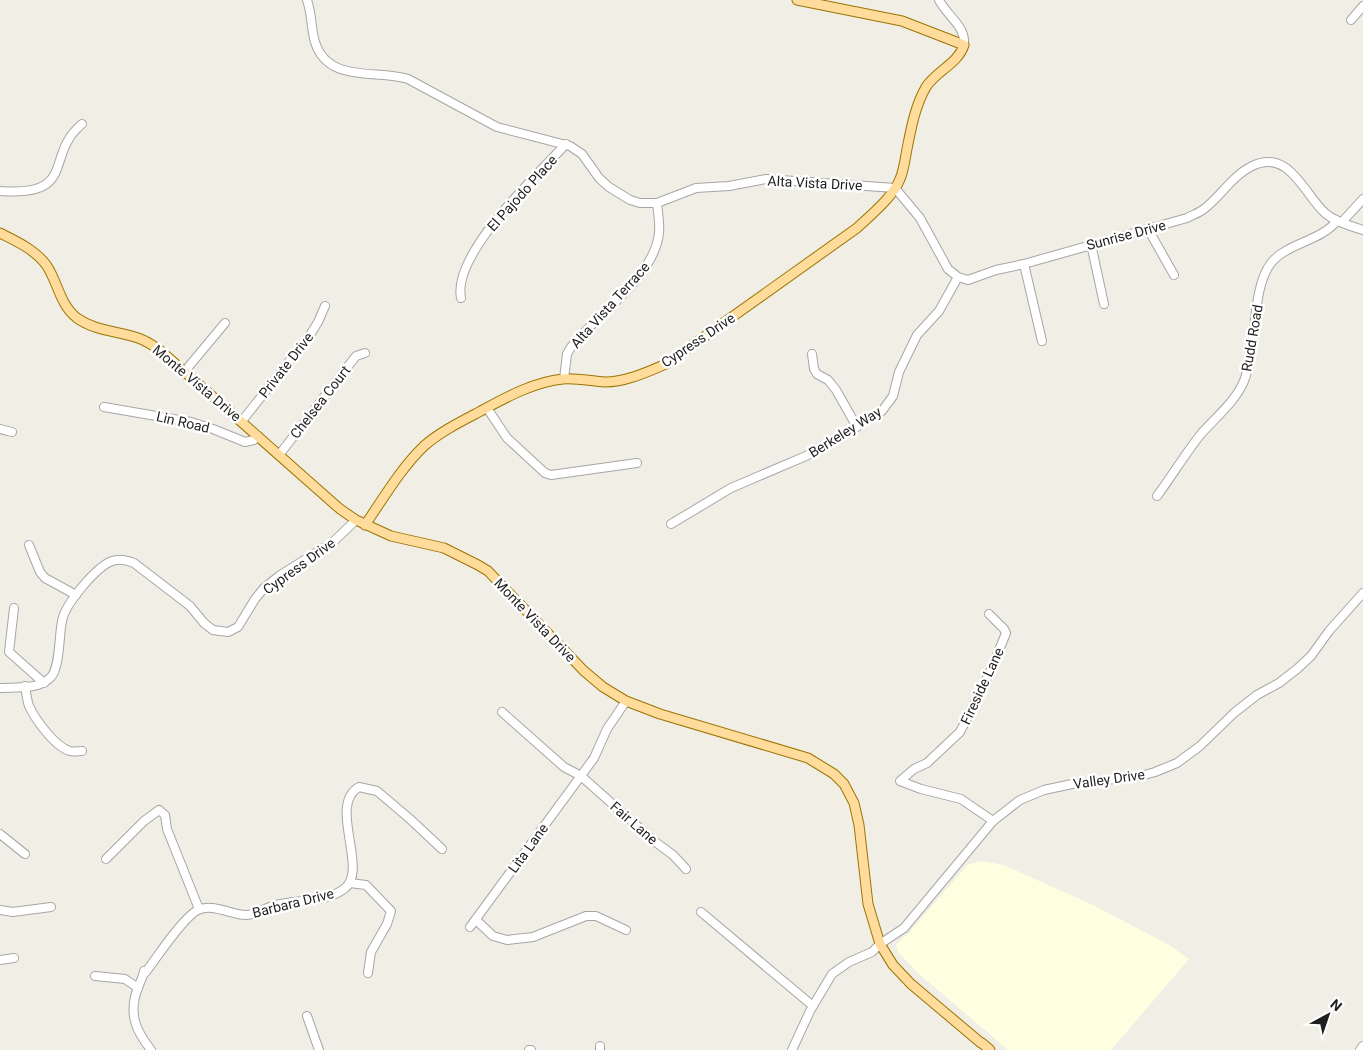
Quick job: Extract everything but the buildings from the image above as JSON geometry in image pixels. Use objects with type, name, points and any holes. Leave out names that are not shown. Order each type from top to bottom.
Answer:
[{"type":"main road","points":[[797,0],[902,21],[964,45],[958,58],[934,77],[925,89],[912,123],[901,178],[895,188]]},
{"type":"main road","name":"Cypress Drive","points":[[365,525],[410,462],[425,446],[442,433],[519,392],[542,384],[564,379],[614,381],[642,374],[666,364],[857,228],[895,188]]},
{"type":"main road","name":"Monte Vista Drive","points":[[0,233],[22,245],[43,262],[50,272],[65,305],[77,318],[100,329],[140,338],[149,342],[185,371],[340,509],[365,525],[391,536],[444,548],[464,556],[488,571],[584,671],[604,687],[626,701],[668,717],[808,758],[834,774],[844,784],[854,803],[859,825],[868,904],[880,944],[893,965],[911,984],[990,1050]]},
{"type":"street","name":"Alta Vista Drive","points":[[307,0],[316,44],[323,56],[337,68],[354,73],[395,76],[408,79],[497,127],[566,144],[582,154],[602,182],[620,195],[640,203],[657,203],[696,188],[738,185],[766,179],[895,188]]},
{"type":"street","points":[[939,0],[946,12],[962,31],[964,45]]},
{"type":"street","points":[[1351,20],[1363,6]]},
{"type":"street","points":[[0,191],[28,191],[44,186],[56,176],[74,130],[82,124]]},
{"type":"street","name":"El Pajodo Place","points":[[461,298],[459,290],[462,276],[493,222],[566,144]]},
{"type":"street","name":"Sunrise Drive","points":[[958,277],[968,280],[996,270],[1024,264],[1187,218],[1204,209],[1243,171],[1254,165],[1267,162],[1278,164],[1288,169],[1301,182],[1325,213],[1339,222],[1363,230]]},
{"type":"street","points":[[895,188],[920,218],[948,268],[958,277]]},
{"type":"street","name":"Rudd Road","points":[[1157,496],[1201,435],[1234,398],[1243,383],[1250,364],[1260,287],[1269,265],[1278,255],[1317,237],[1339,222],[1363,199]]},
{"type":"street","name":"Alta Vista Terrace","points":[[564,379],[571,347],[639,276],[649,263],[659,234],[657,203]]},
{"type":"street","points":[[1148,229],[1174,276]]},
{"type":"street","points":[[1091,244],[1104,304]]},
{"type":"street","points":[[1024,264],[1042,341]]},
{"type":"street","name":"Berkeley Way","points":[[671,524],[731,488],[806,456],[882,411],[893,396],[899,372],[917,334],[939,311],[958,277]]},
{"type":"street","name":"Private Drive","points":[[242,421],[310,336],[325,306]]},
{"type":"street","points":[[185,371],[226,323]]},
{"type":"street","name":"Chelsea Court","points":[[278,455],[356,356],[365,353]]},
{"type":"street","points":[[812,354],[814,369],[828,380],[836,390],[857,427]]},
{"type":"street","name":"Lin Road","points":[[104,406],[191,422],[244,442],[254,440],[258,436]]},
{"type":"street","points":[[487,408],[513,444],[540,469],[551,475],[637,463]]},
{"type":"street","points":[[0,429],[12,432]]},
{"type":"street","name":"Cypress Drive","points":[[44,683],[52,676],[56,666],[62,620],[66,608],[99,569],[108,563],[114,560],[124,560],[142,567],[190,606],[204,624],[213,630],[228,632],[238,627],[264,588],[279,576],[333,542],[356,520]]},
{"type":"street","points":[[29,545],[40,572],[45,578],[76,595]]},
{"type":"street","name":"Valley Drive","points":[[792,1050],[813,1006],[832,974],[849,962],[872,952],[880,944],[904,928],[993,821],[1020,800],[1044,790],[1072,784],[1141,776],[1178,762],[1200,746],[1234,713],[1257,696],[1280,683],[1297,669],[1311,656],[1331,629],[1363,593]]},
{"type":"street","points":[[14,608],[9,652],[44,683]]},
{"type":"street","name":"Fireside Lane","points":[[989,614],[1006,633],[991,670],[960,732],[927,763],[914,768],[900,781],[921,789],[961,799],[993,821]]},
{"type":"street","points":[[0,688],[44,683]]},
{"type":"street","points":[[25,686],[32,713],[42,726],[57,743],[70,752],[82,751]]},
{"type":"street","name":"Lita Lane","points":[[626,701],[607,729],[594,758],[499,891],[473,924],[493,936],[507,940],[533,937],[586,916],[596,916],[626,930]]},
{"type":"street","points":[[502,712],[564,767],[581,776]]},
{"type":"street","name":"Fair Lane","points":[[581,776],[654,841],[673,855],[686,869]]},
{"type":"street","name":"Barbara Drive","points":[[200,909],[210,908],[238,914],[254,914],[278,904],[332,896],[346,888],[352,877],[352,851],[346,811],[349,795],[358,787],[377,791],[442,849]]},
{"type":"street","points":[[106,859],[144,821],[159,810],[165,815],[167,829],[200,909],[188,917],[145,974],[144,970],[135,997],[134,1012],[139,1035],[151,1050]]},
{"type":"street","points":[[0,834],[25,854]]},
{"type":"street","points":[[350,883],[366,884],[391,912],[387,924],[371,952],[368,973]]},
{"type":"street","points":[[0,910],[13,912],[51,907]]},
{"type":"street","points":[[701,912],[813,1006]]},
{"type":"street","points":[[0,960],[14,958]]},
{"type":"street","points":[[95,976],[125,979],[138,988]]},
{"type":"street","points":[[307,1016],[319,1050]]},
{"type":"street","points":[[1360,1050],[1363,1046]]},
{"type":"shaded area","points":[[981,861],[1004,865],[1093,905],[1169,945],[1189,959],[1111,1050],[1008,1050],[919,974],[898,952],[896,944],[908,934],[967,865]]}]
